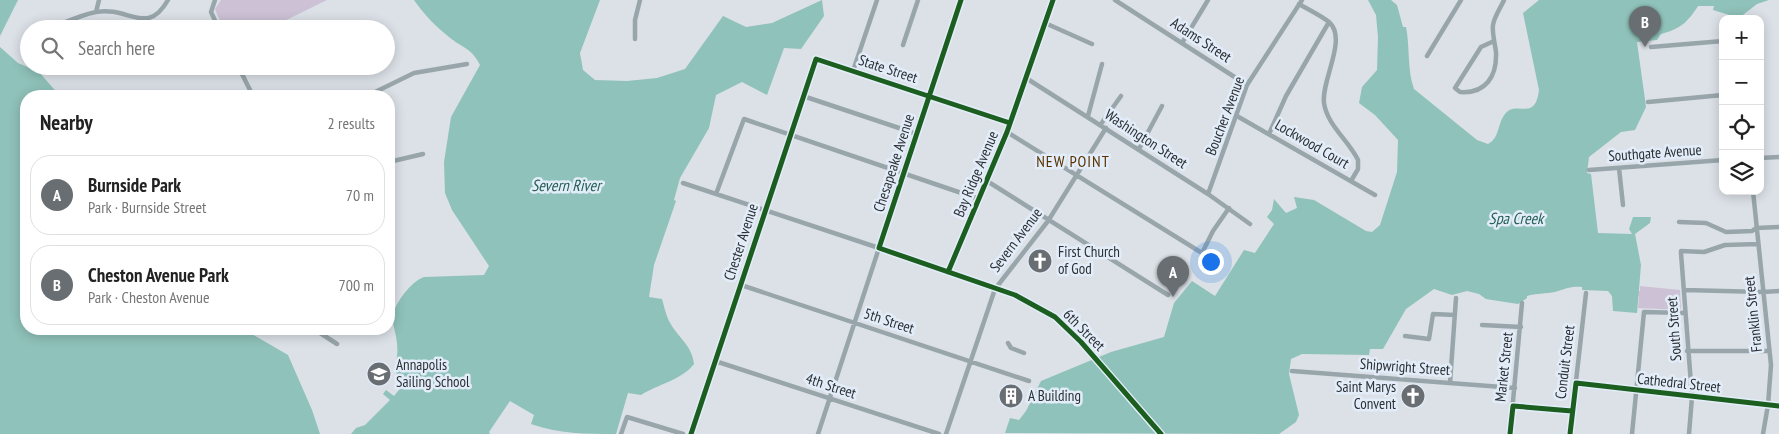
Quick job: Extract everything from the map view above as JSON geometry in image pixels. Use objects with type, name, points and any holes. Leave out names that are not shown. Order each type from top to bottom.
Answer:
[{"type":"main road","name":"Chesapeake Avenue","points":[[879,248],[961,0]]},
{"type":"main road","name":"Bay Ridge Avenue","points":[[948,272],[1007,132],[1053,0]]},
{"type":"main road","name":"6th Street","points":[[879,248],[1015,295],[1055,317],[1081,342],[1161,434]]},
{"type":"street","points":[[96,12],[99,0]]},
{"type":"street","points":[[74,20],[96,12],[119,12],[149,19],[159,14],[168,0]]},
{"type":"street","points":[[214,20],[212,7],[215,0]]},
{"type":"street","points":[[635,39],[635,20],[640,0]]},
{"type":"street","points":[[853,71],[877,0]]},
{"type":"street","points":[[903,46],[918,0]]},
{"type":"street","name":"Adams Street","points":[[1116,0],[1248,85]]},
{"type":"street","points":[[1182,42],[1208,0]]},
{"type":"street","points":[[1427,56],[1461,0]]},
{"type":"street","points":[[1494,41],[1481,47],[1455,88],[1460,92],[1478,90],[1485,87],[1491,79],[1495,65],[1494,41],[1493,25],[1504,0]]},
{"type":"street","points":[[1300,2],[1329,22],[1334,28],[1336,41],[1324,90],[1324,106],[1358,160],[1358,169],[1351,181]]},
{"type":"street","name":"Boucher Avenue","points":[[1208,194],[1248,85],[1300,2]]},
{"type":"street","points":[[1269,134],[1281,104],[1329,22]]},
{"type":"street","points":[[1046,23],[1092,44]]},
{"type":"street","points":[[1651,47],[1719,41]]},
{"type":"street","name":"State Street","points":[[816,59],[1010,123]]},
{"type":"street","name":"Chester Avenue","points":[[691,434],[816,59]]},
{"type":"street","points":[[377,90],[419,72],[467,64]]},
{"type":"street","points":[[1088,116],[1102,64]]},
{"type":"street","points":[[242,75],[250,90]]},
{"type":"street","name":"Washington Street","points":[[1026,78],[1139,148],[1250,224]]},
{"type":"street","points":[[1648,102],[1719,95]]},
{"type":"street","points":[[803,96],[917,134]]},
{"type":"street","points":[[1101,124],[1121,96]]},
{"type":"street","points":[[1139,148],[1162,106]]},
{"type":"street","name":"Lockwood Court","points":[[1237,116],[1375,195]]},
{"type":"street","points":[[716,194],[744,119],[979,199]]},
{"type":"street","name":"Severn Avenue","points":[[946,434],[995,289],[1048,221],[1106,128]]},
{"type":"street","points":[[1007,132],[1202,253],[1213,231],[1229,208]]},
{"type":"street","points":[[395,161],[423,154]]},
{"type":"street","points":[[1764,158],[1779,157]]},
{"type":"street","name":"Southgate Avenue","points":[[1589,170],[1719,160]]},
{"type":"street","points":[[1619,168],[1623,205]]},
{"type":"street","points":[[987,181],[1168,295]]},
{"type":"street","name":"6th Street","points":[[683,183],[879,248]]},
{"type":"street","name":"Franklin Street","points":[[1753,195],[1771,377],[1764,434]]},
{"type":"street","points":[[1679,222],[1706,223],[1726,232],[1752,231],[1756,228],[1779,226]]},
{"type":"street","name":"South Street","points":[[1689,434],[1692,397],[1684,314],[1681,251],[1704,252],[1725,245],[1758,244]]},
{"type":"street","name":"Chesapeake Avenue","points":[[818,434],[856,324],[879,248]]},
{"type":"street","name":"5th Street","points":[[741,284],[1029,382]]},
{"type":"street","points":[[1684,290],[1779,291]]},
{"type":"street","name":"Conduit Street","points":[[1570,434],[1586,293]]},
{"type":"street","points":[[1450,384],[1456,298]]},
{"type":"street","name":"Market Street","points":[[1510,434],[1522,303]]},
{"type":"street","points":[[1632,434],[1644,312],[1684,314]]},
{"type":"street","points":[[1405,336],[1429,339],[1434,314],[1455,315]]},
{"type":"street","points":[[1482,325],[1521,327]]},
{"type":"street","points":[[323,335],[337,344]]},
{"type":"street","points":[[1008,343],[1011,348],[1024,353]]},
{"type":"street","points":[[1687,351],[1769,351]]},
{"type":"street","name":"4th Street","points":[[716,361],[939,434]]},
{"type":"street","name":"Shipwright Street","points":[[1292,371],[1515,388]]},
{"type":"street","name":"Cathedral Street","points":[[1576,383],[1779,406]]},
{"type":"street","points":[[1513,406],[1572,411]]},
{"type":"street","points":[[621,434],[627,417],[683,434]]},
{"type":"shaded area","points":[[221,0],[327,0],[286,20],[219,20],[215,9]]},
{"type":"shaded area","points":[[1640,286],[1680,290],[1681,310],[1638,308],[1639,296],[1637,291],[1640,291]]},
{"type":"water","points":[[0,0],[18,0],[0,36]]},
{"type":"water","name":"Severn River","points":[[414,0],[600,0],[580,53],[583,70],[595,80],[627,81],[657,78],[685,69],[723,16],[746,27],[772,23],[822,0],[824,16],[801,49],[784,48],[767,95],[742,82],[716,95],[709,128],[680,178],[674,200],[676,201],[654,265],[649,297],[662,299],[669,321],[691,352],[694,364],[683,374],[641,395],[628,393],[616,434],[573,433],[531,424],[534,415],[510,401],[489,432],[490,434],[351,434],[356,428],[365,425],[390,400],[383,394],[386,390],[394,396],[403,385],[394,369],[397,357],[395,308],[402,296],[413,284],[424,277],[484,275],[489,266],[452,210],[445,193],[444,162],[451,117],[480,65],[470,51],[444,33]]},
{"type":"water","name":"Spa Creek","points":[[1368,0],[1391,0],[1397,5],[1403,27],[1406,27],[1410,74],[1414,89],[1477,140],[1488,144],[1497,135],[1502,118],[1509,110],[1529,108],[1534,106],[1537,100],[1539,90],[1523,13],[1539,0],[1769,0],[1757,4],[1743,15],[1729,15],[1713,10],[1714,6],[1698,6],[1683,24],[1661,34],[1657,40],[1637,42],[1646,107],[1635,130],[1621,132],[1589,157],[1587,173],[1591,174],[1598,233],[1632,234],[1629,229],[1633,217],[1651,217],[1650,223],[1635,234],[1641,265],[1637,313],[1613,311],[1612,296],[1608,291],[1582,290],[1582,287],[1571,287],[1555,292],[1530,295],[1518,304],[1486,299],[1479,294],[1467,291],[1452,295],[1434,289],[1406,309],[1383,349],[1370,349],[1369,355],[1302,354],[1291,359],[1289,374],[1299,415],[1296,422],[1279,434],[1005,433],[1010,418],[1019,420],[1026,411],[1041,381],[1111,352],[1164,337],[1174,303],[1192,281],[1215,296],[1244,250],[1255,253],[1274,224],[1267,217],[1272,210],[1274,199],[1286,213],[1297,208],[1294,197],[1314,200],[1366,231],[1372,232],[1380,225],[1397,172],[1398,140],[1375,115],[1359,103],[1362,87],[1377,70],[1378,37],[1376,15]]},
{"type":"water","points":[[0,47],[20,64],[20,75],[42,75],[55,90],[20,90],[20,335],[253,335],[288,355],[312,410],[320,434],[0,434]]},
{"type":"cycle path","points":[[961,0],[879,248],[1015,295],[1055,317],[1081,342],[1161,434]]},
{"type":"cycle path","points":[[948,272],[1007,132],[1053,0]]},
{"type":"cycle path","points":[[691,434],[816,59],[1010,123]]},
{"type":"cycle path","points":[[1570,434],[1576,383],[1779,406]]},
{"type":"cycle path","points":[[1510,434],[1513,406],[1572,411]]},
{"type":"place","name":"Cheston Avenue Park","points":[[1645,47]]},
{"type":"place","name":"First Church of God","points":[[1040,261]]},
{"type":"place","name":"Burnside Park","points":[[1173,297]]},
{"type":"place","name":"Annapolis Sailing School","points":[[379,374]]},
{"type":"place","name":"A Building","points":[[1011,396]]},
{"type":"place","name":"Saint Marys Convent","points":[[1413,396]]},
{"type":"district","name":"NEW POINT","points":[[1073,161]]}]
